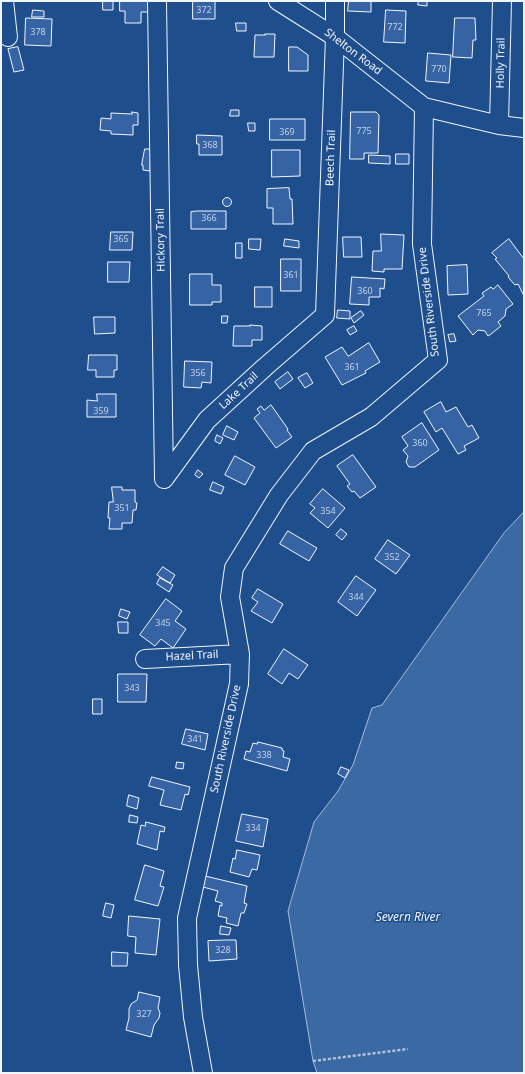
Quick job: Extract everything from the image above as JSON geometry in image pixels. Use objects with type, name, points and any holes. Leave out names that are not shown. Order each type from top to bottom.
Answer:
[{"type":"street","points":[[4,1],[8,37]]},
{"type":"street","name":"Hickory Trail","points":[[157,1],[164,479]]},
{"type":"street","name":"Shelton Road","points":[[278,1],[335,37],[424,107]]},
{"type":"street","name":"Beech Trail","points":[[325,315],[335,1]]},
{"type":"street","name":"Holly Trail","points":[[500,124],[502,1]]},
{"type":"street","points":[[424,107],[524,128]]},
{"type":"street","name":"South Riverside Drive","points":[[203,1073],[193,1017],[188,966],[187,918],[239,684],[240,654],[230,597],[234,568],[279,495],[313,451],[371,417],[438,360],[422,244],[424,107]]},
{"type":"street","name":"Lake Trail","points":[[164,479],[207,420],[325,315]]},
{"type":"street","name":"Hazel Trail","points":[[145,659],[240,654]]},
{"type":"path","points":[[313,1061],[408,1050]]},
{"type":"water","name":"Severn River","points":[[524,512],[524,1073],[317,1073],[313,1061],[288,911],[314,822],[338,791],[353,765],[372,708],[382,705],[504,533]]},
{"type":"building","points":[[103,1],[113,1],[113,10],[103,10]]},
{"type":"building","points":[[120,1],[149,1],[149,12],[141,12],[141,23],[125,23],[125,11],[120,11]]},
{"type":"building","points":[[193,1],[215,1],[215,19],[193,19]]},
{"type":"building","points":[[349,1],[371,1],[371,12],[348,11]]},
{"type":"building","points":[[419,1],[427,1],[427,6],[418,5]]},
{"type":"building","points":[[33,10],[44,11],[44,17],[32,17]]},
{"type":"building","points":[[386,10],[406,11],[405,43],[384,42]]},
{"type":"building","points":[[26,18],[52,19],[51,46],[25,45]]},
{"type":"building","points":[[455,18],[475,18],[476,40],[473,40],[472,58],[453,57]]},
{"type":"building","points":[[236,23],[246,23],[246,31],[237,31]]},
{"type":"building","points":[[275,34],[274,57],[254,57],[255,35]]},
{"type":"building","points":[[18,47],[24,70],[14,72],[8,49]]},
{"type":"building","points":[[289,47],[297,47],[308,55],[308,71],[289,71]]},
{"type":"building","points":[[428,53],[451,55],[449,83],[426,81]]},
{"type":"building","points":[[231,110],[239,110],[239,116],[230,116]]},
{"type":"building","points":[[132,112],[138,113],[138,125],[133,125],[133,135],[111,134],[111,131],[100,130],[101,118],[111,119],[111,113],[132,114]]},
{"type":"building","points":[[351,112],[376,112],[379,115],[378,153],[364,153],[364,159],[350,159]]},
{"type":"building","points":[[270,119],[305,119],[305,140],[270,140]]},
{"type":"building","points":[[248,123],[255,123],[255,131],[249,131]]},
{"type":"building","points":[[197,135],[222,136],[222,155],[199,155]]},
{"type":"building","points":[[145,149],[151,149],[150,171],[143,170],[142,165]]},
{"type":"building","points":[[272,150],[300,150],[300,176],[272,177]]},
{"type":"building","points":[[396,154],[409,154],[409,164],[396,164]]},
{"type":"building","points":[[369,155],[390,156],[390,164],[369,163]]},
{"type":"building","points":[[289,188],[290,199],[292,199],[293,224],[273,224],[273,208],[267,208],[267,189]]},
{"type":"building","points":[[227,197],[232,202],[227,207],[222,202]]},
{"type":"building","points":[[226,211],[226,229],[191,229],[191,212]]},
{"type":"building","points":[[111,232],[133,232],[132,250],[110,250]]},
{"type":"building","points":[[381,234],[404,235],[402,269],[384,269],[384,272],[372,271],[373,251],[381,251]]},
{"type":"building","points":[[343,237],[361,237],[362,257],[344,257]]},
{"type":"building","points":[[249,239],[261,239],[260,250],[249,249]]},
{"type":"building","points":[[285,239],[299,241],[299,248],[284,246]]},
{"type":"building","points":[[509,239],[524,259],[524,296],[518,284],[515,285],[508,277],[509,276],[495,259],[497,258],[492,253]]},
{"type":"building","points":[[236,243],[242,243],[242,258],[236,258]]},
{"type":"building","points":[[281,259],[301,259],[301,291],[281,291]]},
{"type":"building","points":[[108,262],[130,262],[129,282],[108,282]]},
{"type":"building","points":[[467,265],[468,294],[448,295],[447,266]]},
{"type":"building","points":[[190,274],[212,274],[212,285],[221,285],[221,302],[212,302],[212,305],[190,305]]},
{"type":"building","points":[[352,277],[385,279],[384,289],[380,288],[380,297],[369,297],[369,305],[350,304]]},
{"type":"building","points":[[498,285],[513,304],[506,309],[505,316],[498,322],[501,326],[491,334],[488,336],[485,331],[478,330],[473,335],[458,316],[484,296],[482,293],[491,287],[493,289]]},
{"type":"building","points":[[255,287],[272,287],[272,307],[255,307]]},
{"type":"building","points":[[338,310],[350,311],[350,319],[337,318]]},
{"type":"building","points":[[361,311],[364,315],[354,323],[351,318]]},
{"type":"building","points":[[222,316],[228,316],[227,323],[222,323]]},
{"type":"building","points":[[94,317],[115,317],[115,333],[95,334]]},
{"type":"building","points":[[234,326],[262,326],[262,340],[252,340],[252,346],[233,346]]},
{"type":"building","points":[[354,326],[357,331],[350,335],[347,330]]},
{"type":"building","points":[[454,334],[456,341],[450,342],[448,335]]},
{"type":"building","points":[[369,343],[380,362],[365,371],[366,373],[342,385],[325,357],[342,347],[348,356]]},
{"type":"building","points":[[89,355],[117,355],[117,370],[114,370],[114,377],[96,377],[96,370],[88,370]]},
{"type":"building","points":[[185,361],[212,362],[211,383],[202,382],[201,388],[184,387]]},
{"type":"building","points":[[288,372],[293,379],[280,389],[275,382]]},
{"type":"building","points":[[307,373],[313,383],[305,388],[298,378]]},
{"type":"building","points":[[97,394],[116,394],[116,417],[87,417],[87,400],[97,401]]},
{"type":"building","points":[[441,402],[446,412],[456,407],[468,427],[472,425],[479,438],[464,446],[466,450],[458,454],[442,428],[436,432],[424,412]]},
{"type":"building","points":[[271,405],[292,437],[276,448],[254,418],[260,413],[257,409],[261,406],[264,410]]},
{"type":"building","points":[[422,423],[439,450],[415,467],[409,467],[406,462],[408,456],[403,450],[408,446],[402,437]]},
{"type":"building","points":[[227,426],[238,432],[234,440],[223,435]]},
{"type":"building","points":[[217,435],[223,438],[220,444],[215,441]]},
{"type":"building","points":[[353,455],[376,487],[360,498],[347,486],[350,484],[337,466]]},
{"type":"building","points":[[235,456],[255,467],[245,485],[225,475]]},
{"type":"building","points":[[198,470],[203,474],[199,478],[195,475]]},
{"type":"building","points":[[213,482],[224,487],[221,494],[210,490]]},
{"type":"building","points":[[112,487],[122,487],[122,490],[135,490],[135,502],[137,503],[136,510],[133,510],[132,523],[122,523],[122,529],[109,529],[109,502],[113,502]]},
{"type":"building","points":[[323,489],[345,508],[328,528],[310,513],[315,508],[310,504]]},
{"type":"building","points":[[341,529],[347,534],[342,540],[336,535]]},
{"type":"building","points":[[288,531],[317,548],[309,561],[280,544]]},
{"type":"building","points":[[388,540],[410,555],[396,574],[375,559]]},
{"type":"building","points":[[163,567],[175,575],[170,583],[157,575]]},
{"type":"building","points":[[356,576],[376,590],[357,616],[338,602]]},
{"type":"building","points":[[160,578],[173,585],[169,592],[157,584]]},
{"type":"building","points":[[258,589],[283,604],[272,623],[251,611],[258,602],[252,598]]},
{"type":"building","points":[[166,599],[182,611],[175,621],[186,629],[173,648],[161,639],[155,646],[140,635]]},
{"type":"building","points":[[121,609],[130,612],[127,619],[119,616]]},
{"type":"building","points":[[118,622],[128,622],[128,633],[119,633]]},
{"type":"building","points":[[284,649],[308,665],[298,679],[289,673],[282,684],[268,674]]},
{"type":"building","points":[[118,674],[147,674],[146,702],[118,702]]},
{"type":"building","points":[[93,699],[102,699],[102,714],[93,714]]},
{"type":"building","points":[[186,729],[208,734],[205,750],[182,744]]},
{"type":"building","points":[[258,742],[282,748],[284,751],[283,757],[290,759],[287,771],[244,759],[246,751],[250,752],[253,743],[257,744]]},
{"type":"building","points":[[177,762],[184,763],[183,769],[176,768]]},
{"type":"building","points":[[341,767],[349,770],[345,778],[338,774]]},
{"type":"building","points":[[152,777],[190,787],[188,795],[185,794],[181,810],[160,805],[164,790],[149,786]]},
{"type":"building","points":[[129,795],[139,798],[137,809],[127,806]]},
{"type":"building","points":[[242,814],[268,819],[263,847],[236,841]]},
{"type":"building","points":[[130,815],[138,817],[137,823],[129,822]]},
{"type":"building","points":[[146,822],[165,827],[164,832],[160,831],[157,850],[137,844],[141,825],[145,826]]},
{"type":"building","points":[[237,850],[260,855],[257,870],[252,869],[249,877],[230,872],[233,858],[235,859]]},
{"type":"building","points":[[145,865],[164,871],[160,886],[164,887],[158,906],[135,900]]},
{"type":"building","points":[[205,876],[247,886],[244,903],[247,904],[244,913],[241,913],[238,926],[226,923],[227,918],[218,916],[220,905],[222,906],[222,903],[215,901],[218,891],[203,887]]},
{"type":"building","points":[[106,903],[114,905],[111,918],[103,916]]},
{"type":"building","points":[[129,916],[160,919],[156,955],[135,953],[136,937],[128,936]]},
{"type":"building","points":[[221,926],[231,928],[229,935],[220,934]]},
{"type":"building","points":[[236,940],[237,959],[209,961],[208,941]]},
{"type":"building","points":[[112,952],[128,953],[127,966],[112,966]]},
{"type":"building","points":[[139,992],[160,997],[158,1008],[160,1013],[159,1018],[154,1025],[151,1037],[126,1030],[129,1018],[129,1009],[131,1004],[137,1000]]}]
